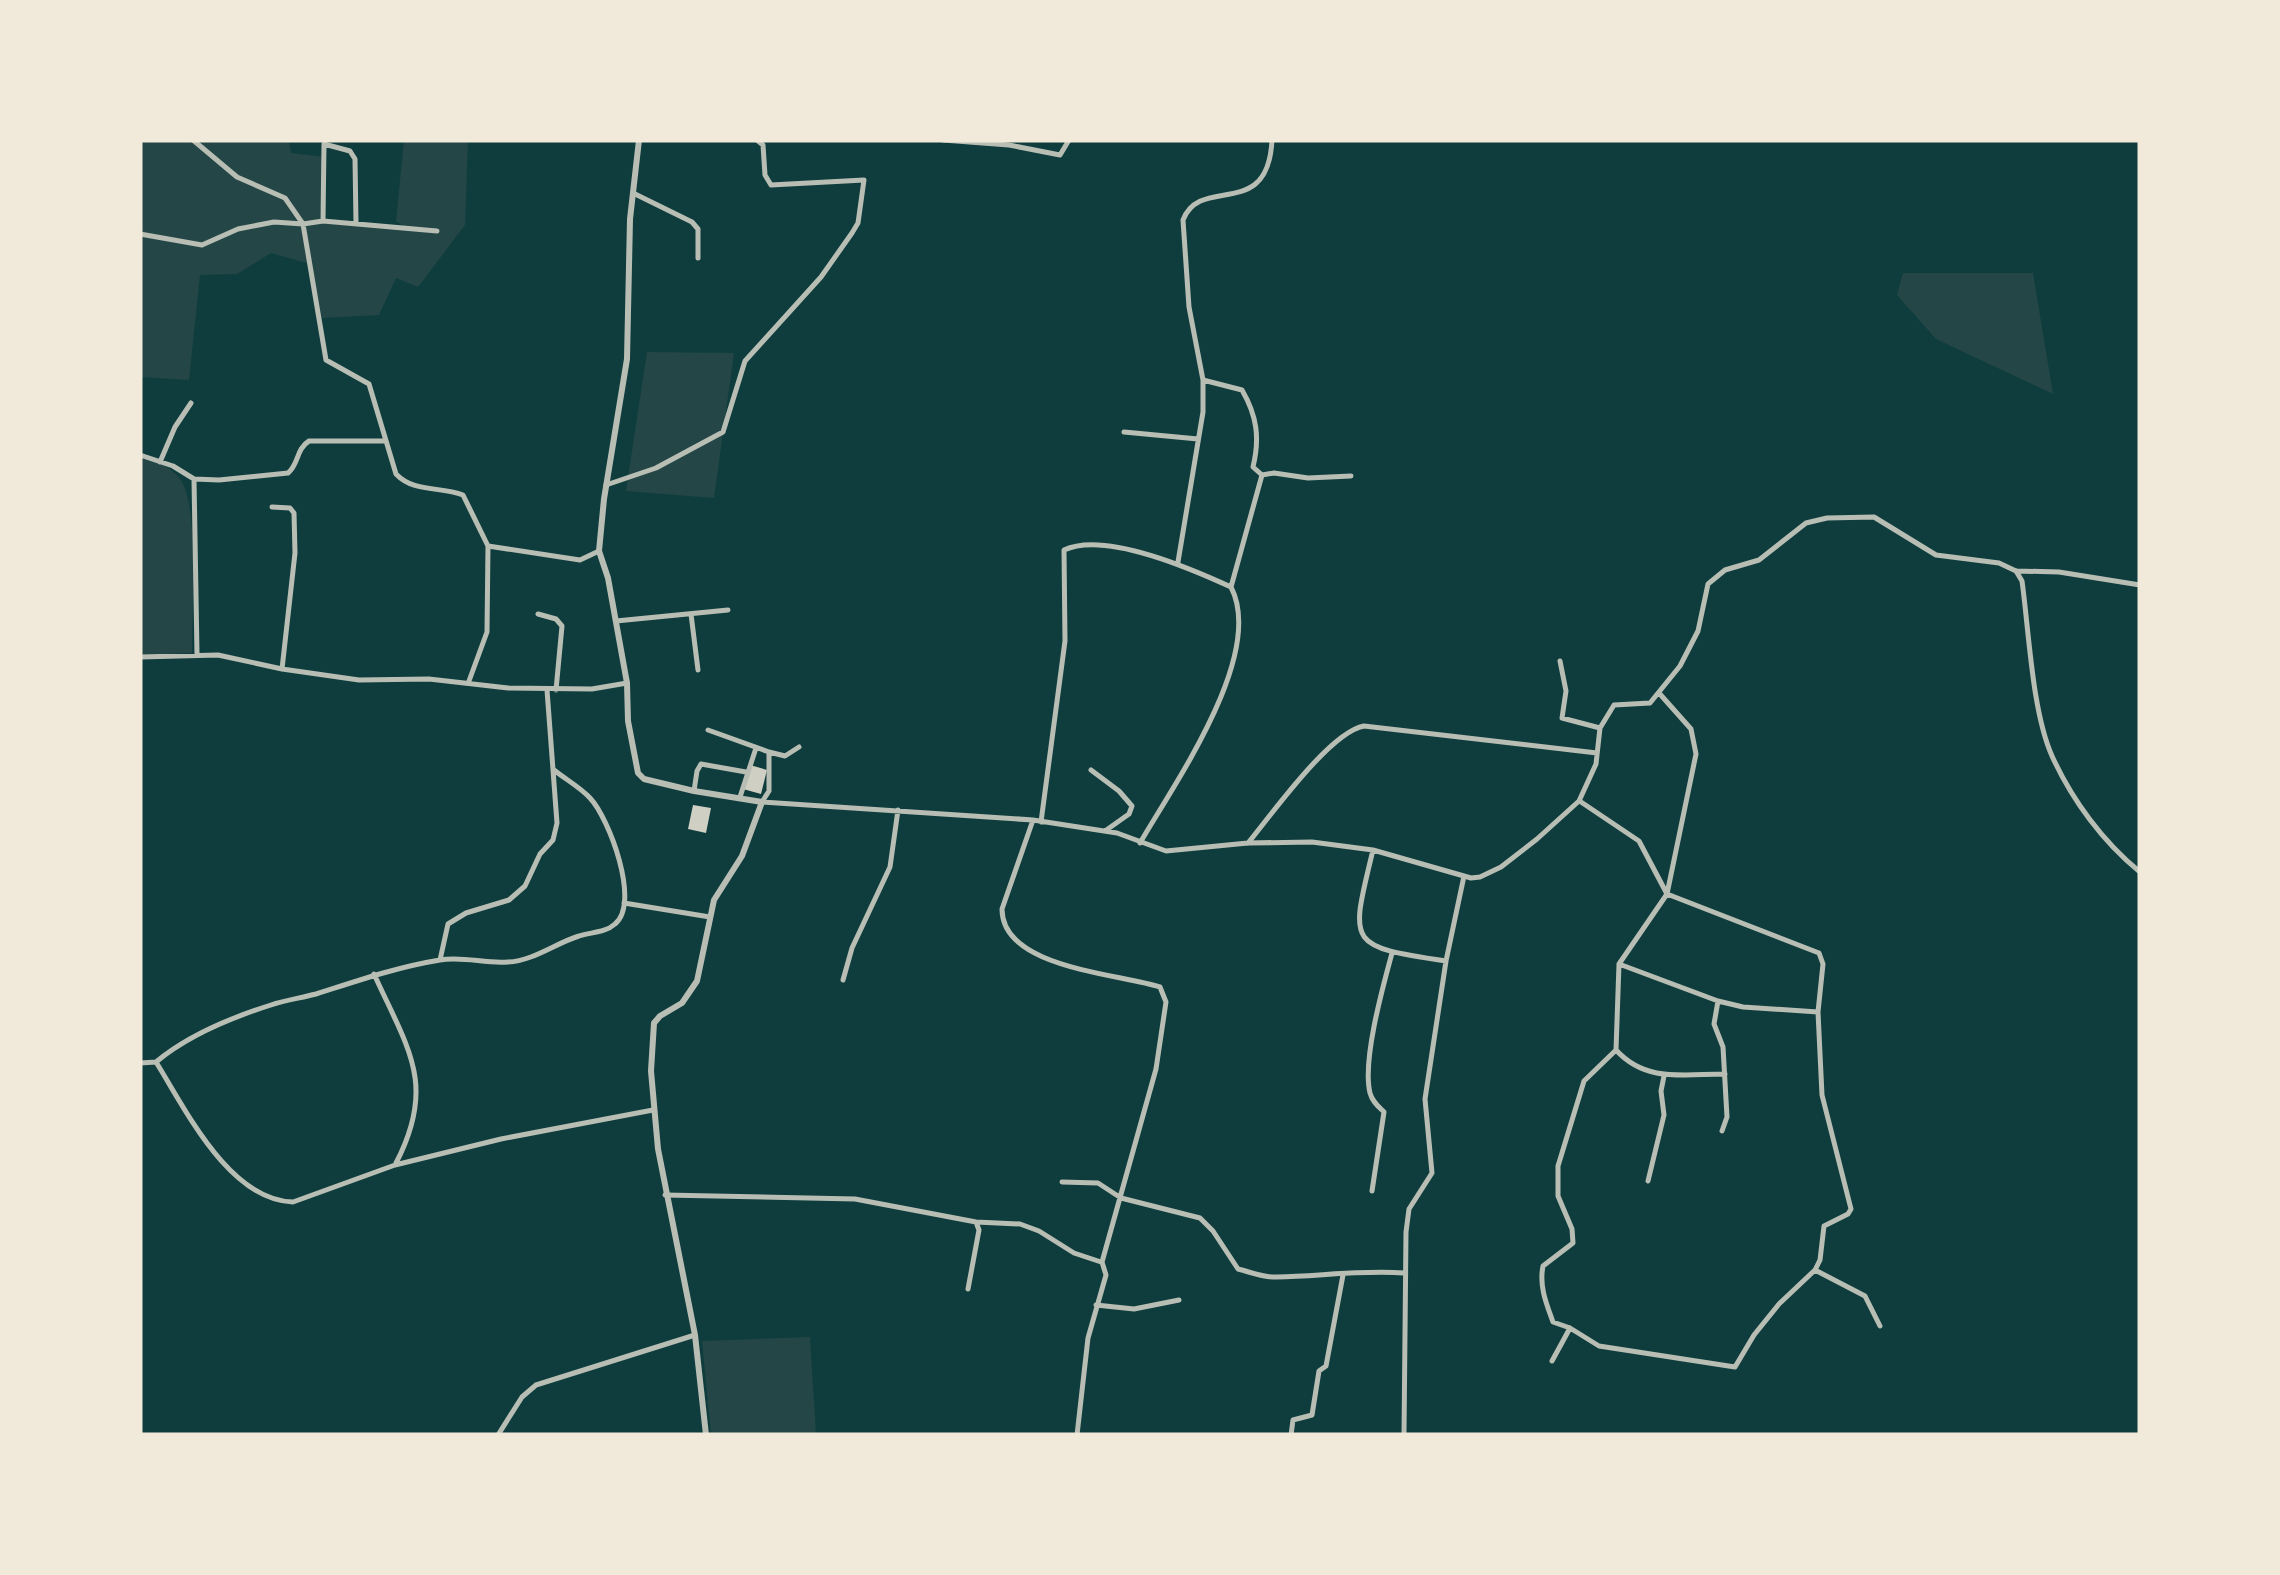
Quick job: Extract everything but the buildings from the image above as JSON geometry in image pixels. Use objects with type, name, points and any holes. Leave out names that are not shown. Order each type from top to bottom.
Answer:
[{"type":"street","points":[[193,140],[237,178],[285,198],[303,224],[326,360],[369,384],[396,474],[404,483],[463,495],[488,546],[488,632],[468,681]]},
{"type":"street","points":[[639,140],[633,193],[627,358],[606,485],[600,551],[627,683],[628,721],[638,773],[654,782],[762,802],[1032,820],[1105,831],[1166,850],[1312,842],[1373,850],[1480,877],[1501,866],[1580,801],[1589,786],[1600,728],[1614,704],[1650,703],[1659,693],[1680,666],[1698,631],[1708,584],[1725,570],[1759,560],[1806,523],[1874,516],[1936,555],[1999,563],[2016,571],[2059,572],[2140,585]]},
{"type":"street","points":[[606,485],[656,468],[723,432],[746,361],[821,278],[858,223],[864,180],[771,185],[765,175],[763,145],[757,140]]},
{"type":"street","points":[[943,140],[1009,145],[1060,155],[1070,140]]},
{"type":"street","points":[[1178,562],[1203,412],[1203,380],[1189,308],[1183,220],[1187,210],[1198,201],[1248,190],[1260,182],[1272,153],[1272,140]]},
{"type":"street","points":[[322,221],[324,142],[350,151],[355,159],[356,223]]},
{"type":"street","points":[[633,193],[692,222],[698,229],[698,258]]},
{"type":"street","points":[[140,234],[202,245],[260,223],[322,221],[437,231]]},
{"type":"street","points":[[1203,380],[1242,390],[1256,424],[1258,448],[1253,468],[1262,475],[1351,476]]},
{"type":"street","points":[[160,462],[175,427],[191,403]]},
{"type":"street","points":[[1124,432],[1198,438]]},
{"type":"street","points":[[140,455],[173,466],[194,479],[219,480],[288,473],[300,446],[308,440],[386,442]]},
{"type":"street","points":[[1140,842],[1203,734],[1228,678],[1235,655],[1237,610],[1231,587],[1262,475]]},
{"type":"street","points":[[194,479],[197,654]]},
{"type":"street","points":[[272,508],[290,508],[294,513],[295,553],[282,669]]},
{"type":"street","points":[[1041,822],[1065,641],[1064,550],[1097,545],[1178,562],[1231,587]]},
{"type":"street","points":[[488,546],[580,560],[600,551]]},
{"type":"street","points":[[2016,571],[2022,581],[2037,694],[2051,754],[2104,839],[2140,872]]},
{"type":"street","points":[[616,620],[728,610]]},
{"type":"street","points":[[538,614],[556,619],[562,626],[556,690]]},
{"type":"street","points":[[691,614],[698,670]]},
{"type":"street","points":[[140,657],[197,654],[358,680],[468,681],[547,690],[627,683]]},
{"type":"street","points":[[1560,661],[1566,692],[1562,718],[1600,728]]},
{"type":"street","points":[[440,960],[448,924],[456,917],[501,904],[525,886],[556,832],[547,690]]},
{"type":"street","points":[[1580,801],[1639,841],[1667,894],[1819,954],[1824,964],[1818,1012],[1822,1095],[1851,1209],[1824,1226],[1815,1270],[1796,1284],[1771,1314],[1735,1367],[1600,1346],[1553,1322],[1543,1295],[1543,1266],[1573,1242],[1572,1229],[1558,1196],[1558,1166],[1584,1081],[1616,1050],[1620,964],[1667,894],[1678,853],[1696,747],[1685,720],[1659,693]]},
{"type":"street","points":[[1248,843],[1311,766],[1352,728],[1364,726],[1597,753]]},
{"type":"street","points":[[708,730],[784,756],[800,747]]},
{"type":"street","points":[[740,798],[756,748]]},
{"type":"street","points":[[706,1435],[695,1335],[666,1195],[654,1110],[654,1024],[682,1003],[697,981],[714,900],[742,856],[769,791],[769,752]]},
{"type":"street","points":[[694,791],[697,770],[702,764],[746,772]]},
{"type":"street","points":[[140,1063],[156,1062],[171,1050],[239,1017],[374,974],[462,957],[507,963],[577,936],[608,930],[622,917],[622,867],[591,798],[554,770]]},
{"type":"street","points":[[1091,770],[1119,790],[1132,806],[1132,811],[1105,831]]},
{"type":"street","points":[[843,980],[852,948],[890,868],[898,810]]},
{"type":"street","points":[[1032,820],[1002,909],[1002,924],[1032,952],[1054,962],[1154,985],[1165,996],[1156,1069],[1102,1262],[1106,1276],[1083,1364],[1077,1435]]},
{"type":"street","points":[[1373,850],[1358,910],[1359,933],[1364,941],[1392,953],[1446,961]]},
{"type":"street","points":[[1404,1435],[1408,1209],[1432,1172],[1425,1099],[1446,961],[1464,876]]},
{"type":"street","points":[[624,902],[711,918]]},
{"type":"street","points":[[1372,1191],[1384,1112],[1371,1098],[1368,1078],[1380,996],[1392,953]]},
{"type":"street","points":[[1620,964],[1742,1007],[1818,1012]]},
{"type":"street","points":[[374,974],[404,1040],[417,1082],[418,1098],[410,1136],[395,1165]]},
{"type":"street","points":[[1718,1001],[1714,1024],[1723,1047],[1727,1117],[1722,1131]]},
{"type":"street","points":[[1616,1050],[1628,1062],[1664,1076],[1724,1074]]},
{"type":"street","points":[[156,1062],[224,1164],[271,1198],[293,1202],[395,1165],[501,1139],[654,1110]]},
{"type":"street","points":[[1648,1181],[1664,1115],[1660,1091],[1664,1076]]},
{"type":"street","points":[[1062,1182],[1104,1185],[1122,1198],[1200,1218],[1238,1269],[1274,1278],[1366,1270],[1404,1273]]},
{"type":"street","points":[[666,1195],[854,1198],[976,1222],[1020,1224],[1074,1253],[1102,1262]]},
{"type":"street","points":[[968,1288],[980,1230],[976,1222]]},
{"type":"street","points":[[1815,1270],[1864,1296],[1880,1326]]},
{"type":"street","points":[[1292,1435],[1293,1420],[1312,1415],[1318,1370],[1326,1366],[1342,1275]]},
{"type":"street","points":[[1096,1305],[1134,1310],[1180,1300]]},
{"type":"street","points":[[1552,1360],[1570,1328]]},
{"type":"street","points":[[498,1435],[522,1398],[536,1385],[695,1335]]},
{"type":"shaded area","points":[[140,140],[289,140],[291,153],[325,157],[320,219],[405,227],[396,221],[404,140],[468,140],[465,225],[418,287],[396,278],[379,315],[322,318],[310,264],[271,253],[237,274],[200,275],[189,380],[140,377]]},
{"type":"shaded area","points":[[1903,273],[2033,273],[2053,394],[1936,339],[1897,295]]},
{"type":"shaded area","points":[[647,352],[734,353],[714,498],[626,491]]},
{"type":"shaded area","points":[[140,454],[176,475],[188,501],[193,543],[192,653],[140,655]]},
{"type":"shaded area","points":[[810,1337],[816,1435],[711,1435],[702,1341]]}]
